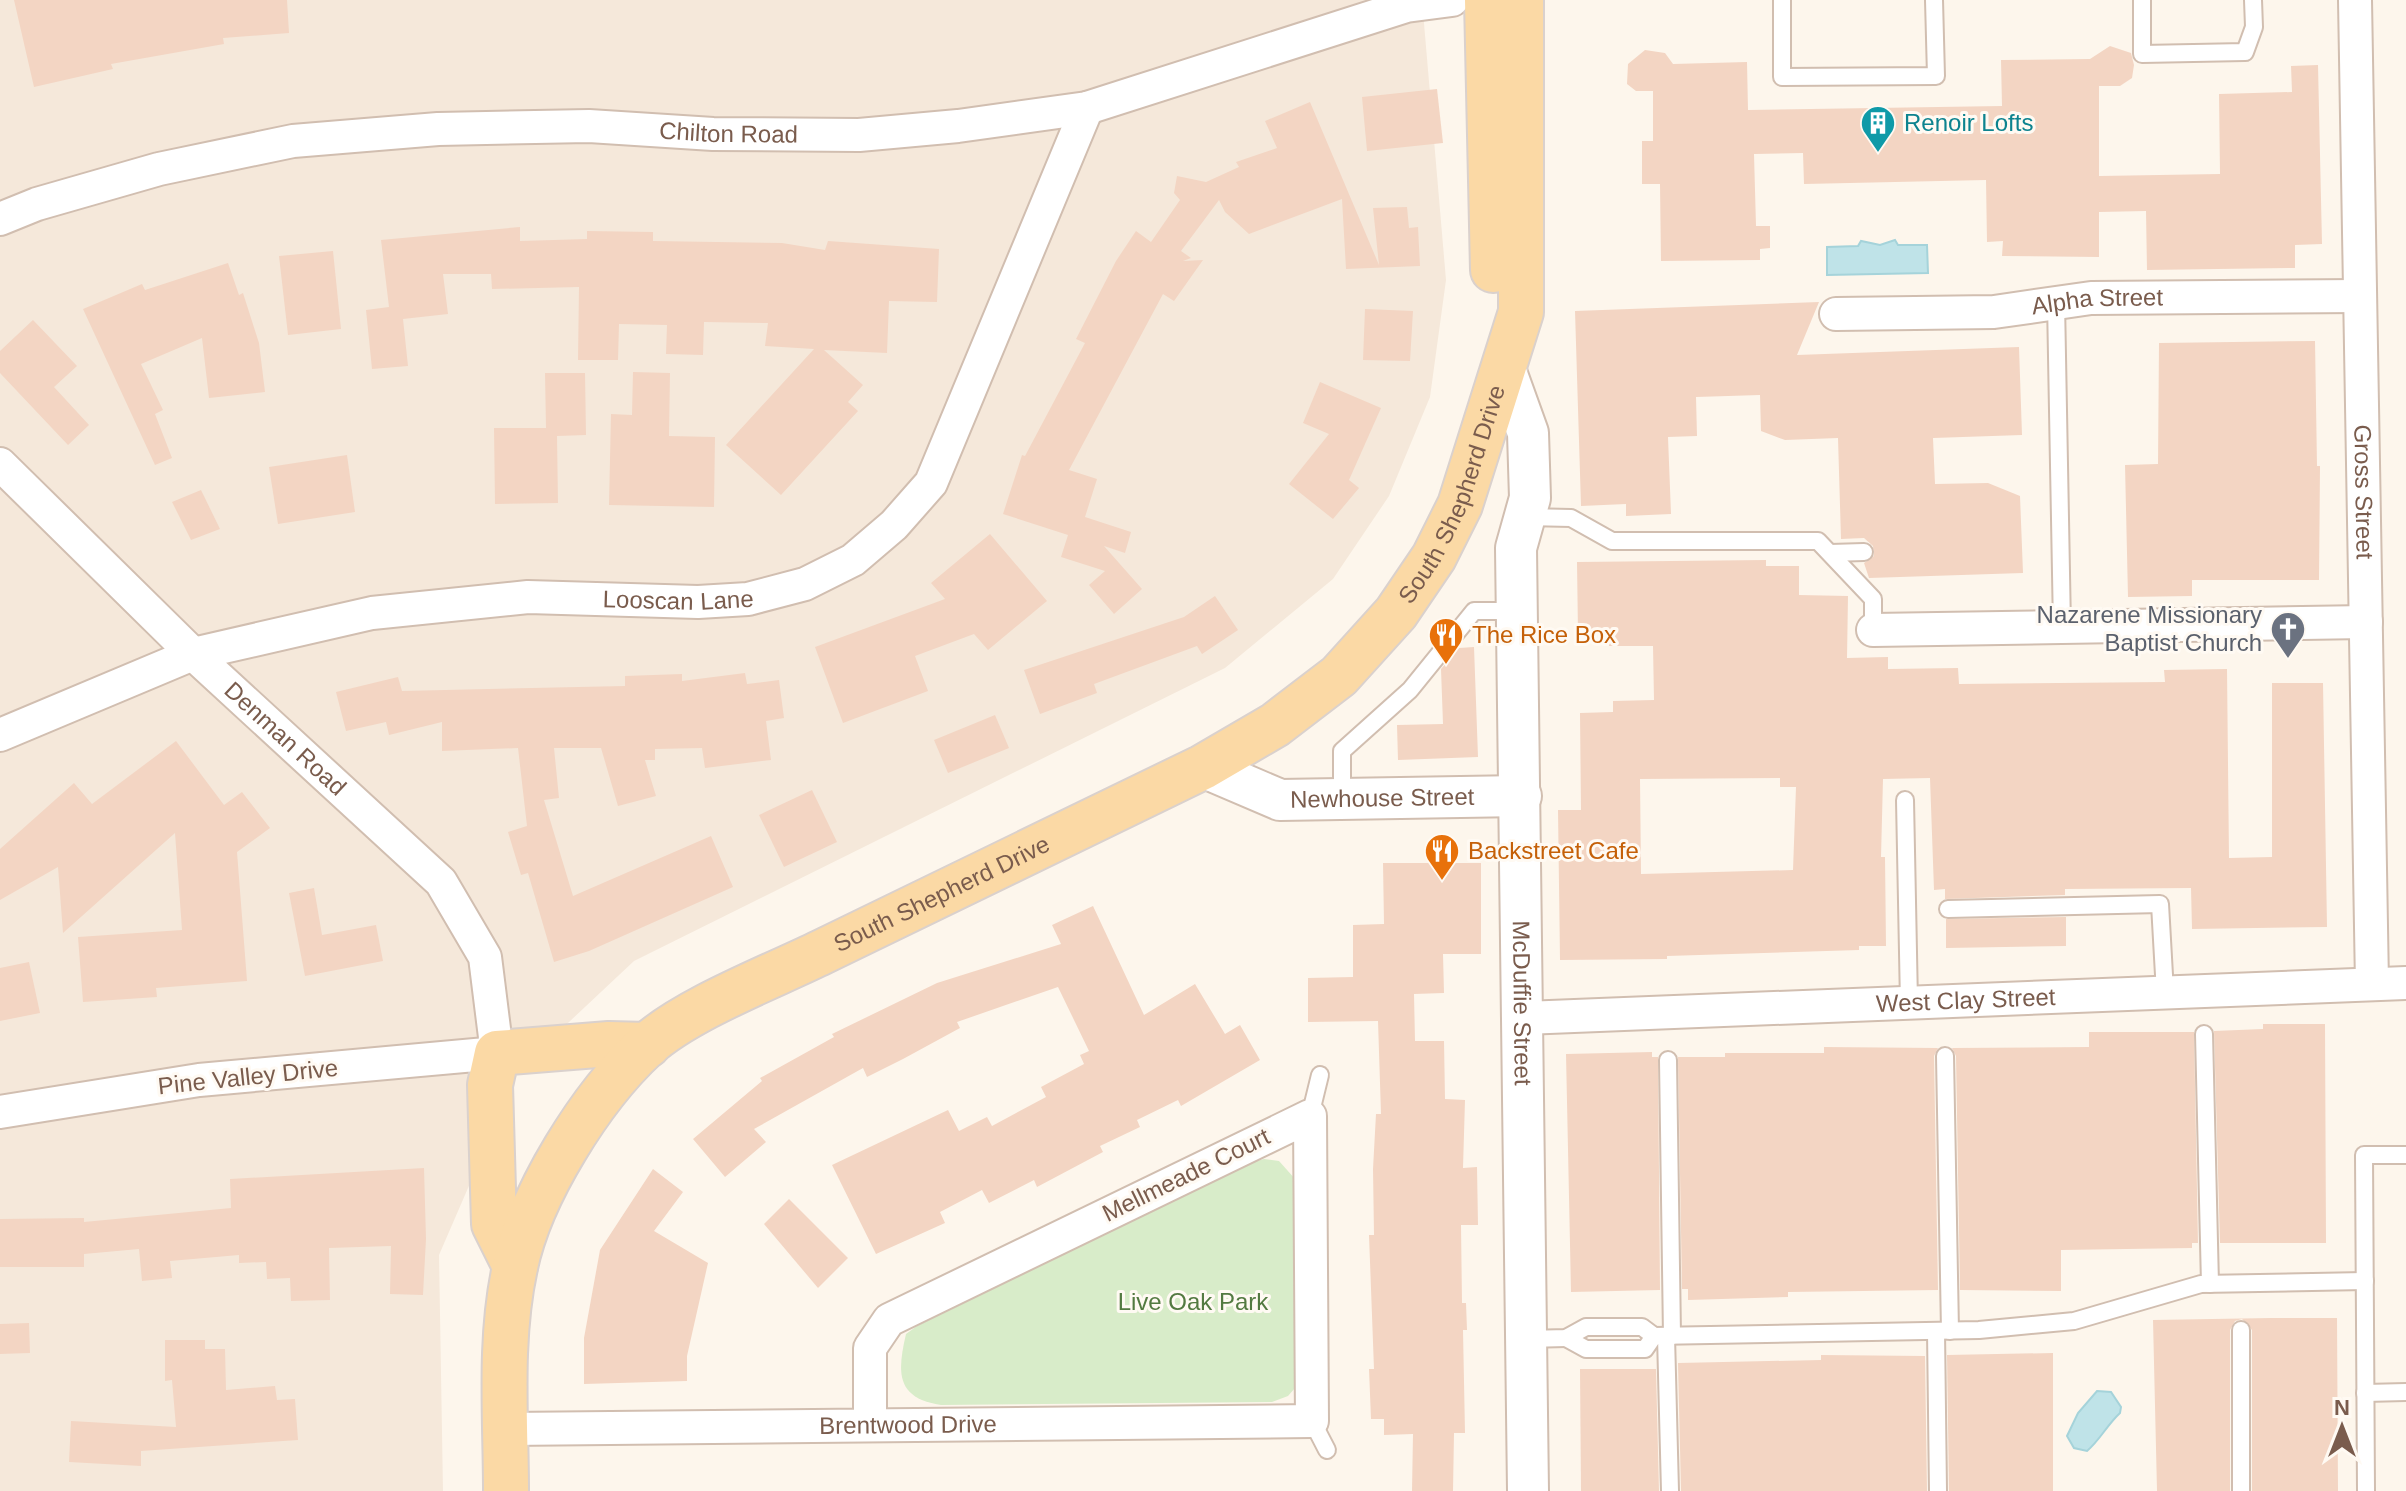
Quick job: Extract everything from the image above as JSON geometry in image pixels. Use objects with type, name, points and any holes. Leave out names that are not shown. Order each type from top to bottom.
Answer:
[{"type":"main road","name":"South Shepherd Drive","points":[[1487,0],[1492,310],[1506,365]]},
{"type":"main road","name":"South Shepherd Drive","points":[[506,1491],[506,1339],[515,1266],[537,1206],[565,1147],[605,1093],[648,1045],[734,995],[1203,767],[1275,725],[1339,676],[1396,613],[1434,557],[1460,505],[1521,312],[1521,0]]},
{"type":"main road","points":[[515,1266],[494,1224],[490,1085],[497,1053],[609,1044],[648,1045]]},
{"type":"street","name":"Chilton Road","points":[[0,219],[37,204],[159,169],[293,141],[438,129],[589,126],[713,134],[859,135],[958,126],[1087,108],[1406,6],[1452,0]]},
{"type":"street","name":"Gross Street","points":[[2355,0],[2372,984]]},
{"type":"street","name":"Looscan Lane","points":[[0,735],[193,654],[372,613],[528,597],[698,602],[748,599],[805,584],[853,560],[894,525],[931,483],[1087,108]]},
{"type":"street","name":"Alpha Street","points":[[1836,314],[1994,312],[2091,298],[2360,296]]},
{"type":"street","name":"McDuffie Street","points":[[1506,365],[1528,433],[1530,498],[1516,548],[1528,1491]]},
{"type":"street","name":"Denman Road","points":[[0,464],[193,654],[441,882],[485,957],[497,1053]]},
{"type":"street","points":[[1873,630],[2366,622]]},
{"type":"street","name":"Newhouse Street","points":[[1203,767],[1280,800],[1521,796]]},
{"type":"street","name":"West Clay Street","points":[[1524,1018],[2406,983]]},
{"type":"street","name":"Pine Valley Drive","points":[[0,1112],[199,1080],[497,1053]]},
{"type":"street","name":"Mellmeade Court","points":[[870,1425],[870,1348],[889,1320],[1310,1116],[1312,1421]]},
{"type":"street","name":"Brentwood Drive","points":[[506,1429],[1312,1421]]},
{"type":"lane","points":[[1782,0],[1782,77],[1936,76],[1934,0]]},
{"type":"lane","points":[[2142,0],[2142,54],[2245,52],[2254,27],[2253,0]]},
{"type":"lane","points":[[2056,302],[2062,627]]},
{"type":"lane","points":[[1526,517],[1571,518],[1612,541],[1818,541],[1873,599],[1873,630]]},
{"type":"lane","points":[[1830,553],[1864,552]]},
{"type":"lane","points":[[1342,799],[1342,751],[1410,690],[1440,648],[1474,611],[1518,611]]},
{"type":"lane","points":[[1905,800],[1909,1003]]},
{"type":"lane","points":[[1948,909],[2160,904],[2165,993]]},
{"type":"lane","points":[[2204,1034],[2210,1284]]},
{"type":"lane","points":[[1938,1491],[1943,1331],[1945,1056]]},
{"type":"lane","points":[[1668,1060],[1664,1336],[1670,1491]]},
{"type":"lane","points":[[1310,1116],[1320,1075]]},
{"type":"lane","points":[[2366,1491],[2364,1155],[2406,1155]]},
{"type":"lane","points":[[1527,1339],[1566,1338],[1586,1327],[1642,1327],[1664,1336],[1943,1331],[2074,1321],[2164,1293],[2210,1284],[2365,1281]]},
{"type":"lane","points":[[2241,1330],[2241,1491]]},
{"type":"lane","points":[[2365,1393],[2406,1392]]},
{"type":"lane","points":[[1312,1421],[1327,1450]]},
{"type":"shaded area","points":[[0,0],[1422,0],[1446,280],[1430,397],[1389,496],[1333,579],[1225,668],[634,961],[520,1068],[439,1255],[443,1491],[0,1491]]},
{"type":"green space","name":"Live Oak Park","points":[[1264,1159],[1279,1161],[1296,1180],[1295,1388],[1288,1396],[1272,1402],[941,1405],[926,1402],[908,1390],[903,1382],[901,1361],[906,1334],[917,1326],[1250,1163]]},
{"type":"water","points":[[1895,240],[1898,245],[1927,245],[1928,273],[1827,275],[1827,247],[1858,246],[1861,241],[1880,245]]},
{"type":"water","points":[[2097,1391],[2111,1392],[2121,1407],[2120,1413],[2087,1451],[2074,1448],[2067,1436],[2078,1413]]},
{"type":"building","points":[[14,0],[287,0],[289,33],[223,38],[224,44],[111,64],[113,69],[34,87]]},
{"type":"building","name":"Renoir Lofts","points":[[2110,46],[2131,53],[2134,65],[2132,78],[2120,86],[2099,86],[2099,176],[2220,174],[2219,94],[2292,92],[2291,66],[2318,65],[2322,244],[2295,245],[2295,268],[2147,270],[2146,211],[2099,212],[2099,257],[2002,256],[2003,241],[1987,242],[1986,180],[1804,184],[1803,153],[1754,154],[1756,226],[1770,226],[1770,248],[1760,249],[1760,260],[1661,261],[1660,184],[1642,184],[1642,141],[1653,141],[1653,91],[1636,91],[1627,84],[1628,64],[1645,50],[1665,53],[1673,64],[1747,62],[1748,110],[2002,106],[2001,60],[2090,59]]},
{"type":"building","points":[[1437,89],[1443,143],[1367,151],[1362,97]]},
{"type":"building","points":[[1310,102],[1379,265],[1373,208],[1407,207],[1409,228],[1418,227],[1420,266],[1346,269],[1342,199],[1249,234],[1225,212],[1219,200],[1181,251],[1191,258],[1183,261],[1203,260],[1174,301],[1163,294],[1069,470],[1097,479],[1085,517],[1131,532],[1125,553],[1104,546],[1142,589],[1114,614],[1089,585],[1105,571],[1061,557],[1068,535],[1003,514],[1022,455],[1025,456],[1085,343],[1076,339],[1116,261],[1136,231],[1151,242],[1180,200],[1174,193],[1177,176],[1206,182],[1239,167],[1236,162],[1277,148],[1265,121]]},
{"type":"building","points":[[520,227],[520,241],[587,239],[587,231],[653,232],[653,241],[782,243],[825,250],[828,241],[939,249],[937,302],[889,301],[887,353],[824,350],[863,385],[848,402],[858,411],[781,495],[726,445],[814,349],[765,346],[768,323],[704,322],[703,355],[666,354],[667,325],[619,324],[618,360],[578,360],[579,287],[492,289],[491,274],[443,274],[448,314],[403,319],[408,366],[372,369],[366,310],[389,307],[381,240]]},
{"type":"building","points":[[333,251],[341,329],[288,335],[279,256]]},
{"type":"building","points":[[228,263],[239,295],[243,293],[259,343],[265,392],[209,398],[202,338],[141,364],[163,410],[155,414],[172,458],[155,465],[83,309],[142,284],[145,290]]},
{"type":"building","points":[[1819,302],[1797,355],[2019,347],[2022,435],[1933,438],[1935,484],[1988,483],[2020,496],[2023,573],[1869,578],[1864,563],[1874,556],[1873,546],[1864,538],[1841,539],[1838,438],[1785,440],[1761,431],[1760,395],[1696,397],[1697,436],[1668,437],[1671,514],[1626,516],[1626,504],[1581,506],[1575,311]]},
{"type":"building","points":[[1365,309],[1413,311],[1410,361],[1363,360]]},
{"type":"building","points":[[33,320],[77,366],[54,387],[89,425],[68,445],[0,373],[0,351]]},
{"type":"building","points":[[2315,341],[2317,466],[2320,466],[2319,580],[2192,580],[2192,596],[2128,597],[2125,465],[2158,464],[2159,343]]},
{"type":"building","points":[[633,372],[670,373],[669,436],[715,437],[714,507],[609,505],[611,414],[632,415]]},
{"type":"building","points":[[545,373],[585,373],[586,435],[557,436],[558,503],[495,504],[494,428],[546,428]]},
{"type":"building","points":[[1320,382],[1381,408],[1349,480],[1359,488],[1333,519],[1289,484],[1329,434],[1303,423]]},
{"type":"building","points":[[347,455],[355,512],[278,524],[269,467]]},
{"type":"building","points":[[201,490],[220,529],[191,540],[172,502]]},
{"type":"building","points":[[990,534],[1047,601],[988,650],[974,634],[915,656],[928,691],[843,723],[815,647],[945,599],[931,583]]},
{"type":"building","points":[[1766,560],[1766,566],[1799,566],[1799,595],[1848,596],[1847,658],[1888,657],[1888,669],[1958,668],[1959,684],[2165,682],[2164,670],[2227,669],[2229,858],[2272,857],[2272,683],[2323,683],[2327,927],[2192,929],[2191,888],[2065,889],[2065,895],[1945,899],[1945,889],[1934,890],[1930,778],[1883,779],[1881,857],[1885,857],[1886,946],[1859,946],[1859,950],[1667,956],[1667,959],[1560,960],[1558,810],[1581,810],[1580,713],[1613,712],[1613,701],[1654,700],[1653,646],[1609,646],[1609,633],[1578,634],[1577,562]],"holes":[[[1780,778],[1780,787],[1796,787],[1793,870],[1641,874],[1640,779]]]},
{"type":"building","points":[[1215,596],[1238,630],[1202,654],[1197,646],[1094,684],[1097,693],[1040,714],[1024,670],[1184,617]]},
{"type":"building","points":[[1474,647],[1478,757],[1398,760],[1397,725],[1443,724],[1441,669],[1459,648]]},
{"type":"building","points":[[745,673],[747,684],[779,680],[784,718],[766,721],[771,760],[705,768],[702,748],[655,749],[655,760],[645,760],[656,796],[618,806],[601,748],[554,748],[559,798],[544,800],[573,896],[711,836],[733,887],[589,951],[554,962],[528,873],[521,875],[508,832],[527,826],[518,748],[442,751],[442,722],[389,735],[386,722],[346,731],[336,692],[398,677],[402,691],[625,686],[625,676],[682,674],[682,681]]},
{"type":"building","points":[[995,715],[1009,748],[948,773],[934,740]]},
{"type":"building","points":[[176,741],[224,805],[242,792],[270,828],[237,852],[247,981],[156,988],[157,997],[83,1002],[78,937],[182,930],[175,833],[63,933],[58,867],[0,900],[0,849],[74,783],[92,804]]},
{"type":"building","points":[[812,790],[837,842],[784,867],[759,815]]},
{"type":"building","points":[[1383,863],[1481,863],[1481,954],[1443,954],[1444,993],[1414,994],[1415,1041],[1444,1041],[1445,1099],[1465,1100],[1463,1168],[1477,1167],[1478,1225],[1461,1225],[1462,1303],[1466,1303],[1467,1330],[1463,1330],[1465,1433],[1454,1433],[1453,1491],[1412,1491],[1413,1434],[1384,1435],[1384,1419],[1371,1419],[1369,1369],[1374,1369],[1369,1235],[1374,1235],[1376,1114],[1381,1114],[1378,1021],[1308,1022],[1308,978],[1353,977],[1353,925],[1384,924]]},
{"type":"building","points":[[314,888],[322,935],[376,925],[383,961],[305,976],[289,893]]},
{"type":"building","points":[[1093,906],[1144,1015],[1195,984],[1225,1034],[1240,1025],[1260,1060],[1181,1106],[1178,1100],[1137,1120],[1140,1127],[1100,1146],[1103,1152],[1037,1187],[1034,1180],[989,1203],[982,1190],[940,1212],[945,1223],[876,1254],[832,1165],[948,1110],[959,1131],[987,1117],[992,1126],[1046,1097],[1041,1087],[1084,1064],[1080,1055],[1089,1051],[1058,987],[957,1022],[960,1028],[903,1059],[867,1077],[863,1068],[754,1129],[766,1142],[725,1177],[693,1139],[762,1081],[760,1078],[834,1037],[832,1034],[937,983],[1061,944],[1052,925]]},
{"type":"building","points":[[2066,917],[2066,946],[1946,948],[1946,919]]},
{"type":"building","points":[[29,962],[40,1013],[0,1021],[0,968]]},
{"type":"building","points":[[2263,1024],[2325,1024],[2326,1243],[2220,1243],[2214,1031],[2263,1029]]},
{"type":"building","points":[[2089,1032],[2194,1032],[2198,1243],[2192,1243],[2192,1248],[2061,1250],[2061,1291],[1960,1290],[1956,1056],[1952,1048],[2089,1047]]},
{"type":"building","points":[[1824,1047],[1938,1048],[1934,1056],[1938,1290],[1788,1292],[1788,1297],[1688,1300],[1688,1289],[1682,1289],[1678,1057],[1725,1057],[1725,1053],[1824,1053]]},
{"type":"building","points":[[1652,1052],[1652,1057],[1658,1057],[1660,1290],[1571,1292],[1566,1054]]},
{"type":"building","points":[[424,1168],[426,1239],[423,1295],[390,1294],[391,1246],[329,1248],[330,1300],[291,1301],[290,1278],[267,1279],[266,1262],[239,1263],[239,1255],[170,1261],[172,1278],[142,1281],[139,1249],[84,1254],[84,1267],[0,1267],[0,1219],[84,1218],[84,1222],[231,1208],[230,1179]]},
{"type":"building","points":[[653,1169],[683,1192],[654,1231],[708,1263],[687,1356],[687,1381],[584,1384],[584,1338],[600,1250]]},
{"type":"building","points":[[789,1199],[848,1258],[818,1288],[764,1224]]},
{"type":"building","points":[[2271,1318],[2337,1318],[2338,1491],[2252,1491],[2252,1330],[2242,1319],[2235,1321],[2230,1330],[2230,1491],[2157,1491],[2153,1320]]},
{"type":"building","points":[[29,1323],[30,1353],[0,1354],[0,1324]]},
{"type":"building","points":[[165,1340],[205,1340],[205,1349],[225,1349],[226,1390],[275,1386],[277,1400],[295,1399],[298,1440],[141,1451],[141,1466],[69,1462],[71,1421],[176,1427],[172,1380],[165,1381]]},
{"type":"building","points":[[2053,1353],[2053,1491],[1949,1491],[1947,1355]]},
{"type":"building","points":[[1821,1355],[1925,1356],[1927,1491],[1681,1491],[1678,1363],[1821,1360]]},
{"type":"building","points":[[1580,1369],[1656,1369],[1659,1491],[1581,1491]]},
{"type":"place","name":"Renoir Lofts","points":[[1878,154]]},
{"type":"place","name":"Nazarene Missionary Baptist Church","points":[[2288,660]]},
{"type":"place","name":"The Rice Box","points":[[1446,666]]},
{"type":"place","name":"Backstreet Cafe","points":[[1442,882]]}]
